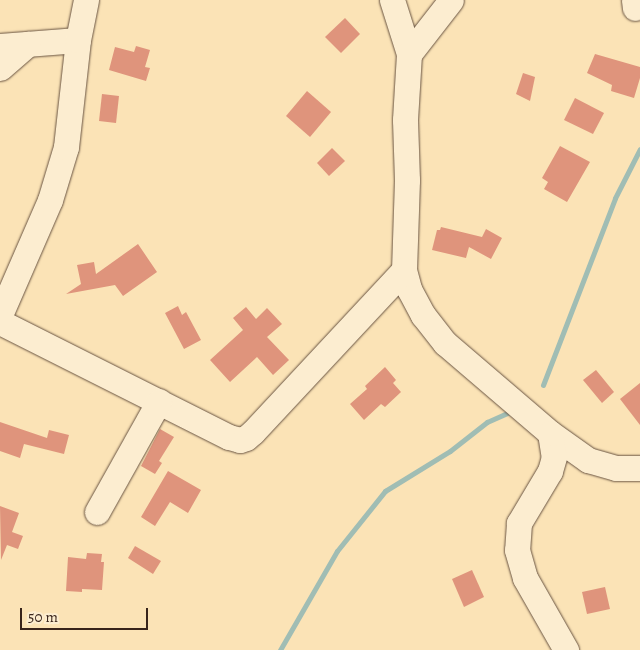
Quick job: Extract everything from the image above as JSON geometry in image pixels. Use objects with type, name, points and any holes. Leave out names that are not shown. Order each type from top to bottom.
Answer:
[{"type":"street","points":[[0,315],[50,200],[66,147],[78,40],[86,0]]},
{"type":"street","points":[[392,0],[409,54],[405,120],[407,180],[404,270],[409,289],[423,315],[445,344],[550,433],[588,460],[616,468],[640,468]]},
{"type":"street","points":[[409,54],[451,0]]},
{"type":"street","points":[[0,46],[78,40]]},
{"type":"street","points":[[0,68],[28,44]]},
{"type":"street","points":[[0,322],[229,437],[240,440],[246,438],[404,270]]},
{"type":"street","points":[[97,512],[159,401]]},
{"type":"street","points":[[550,433],[554,457],[550,471],[519,523],[517,550],[525,578],[566,650]]},
{"type":"building","points":[[345,18],[360,34],[341,53],[325,37]]},
{"type":"building","points":[[136,46],[150,50],[145,67],[150,68],[146,81],[109,70],[115,47],[134,52]]},
{"type":"building","points":[[595,54],[640,67],[640,78],[634,98],[611,91],[612,85],[587,73]]},
{"type":"building","points":[[523,73],[535,77],[530,101],[516,94]]},
{"type":"building","points":[[307,91],[331,112],[310,137],[286,116]]},
{"type":"building","points":[[102,94],[119,96],[116,123],[99,121]]},
{"type":"building","points":[[575,98],[604,113],[593,134],[564,120]]},
{"type":"building","points":[[560,146],[590,162],[567,202],[544,189],[548,182],[542,178]]},
{"type":"building","points":[[332,148],[345,161],[329,176],[317,163]]},
{"type":"building","points":[[441,227],[482,237],[486,229],[502,238],[491,259],[469,247],[466,258],[432,250],[437,230],[440,230]]},
{"type":"building","points":[[138,244],[157,272],[123,296],[115,285],[66,294],[81,284],[77,265],[94,262],[96,274]]},
{"type":"building","points":[[178,306],[182,315],[186,312],[201,340],[184,349],[165,313]]},
{"type":"building","points":[[246,307],[256,319],[267,308],[282,324],[267,337],[289,360],[273,375],[257,357],[230,382],[210,360],[243,330],[233,318]]},
{"type":"building","points":[[385,367],[396,380],[393,383],[401,392],[385,407],[381,404],[364,420],[350,404],[367,389],[365,386]]},
{"type":"building","points":[[596,370],[614,392],[602,403],[583,380]]},
{"type":"building","points":[[640,383],[640,425],[620,399]]},
{"type":"building","points":[[0,422],[47,438],[49,430],[69,435],[64,454],[24,444],[20,458],[0,451]]},
{"type":"building","points":[[160,429],[174,437],[159,461],[162,463],[155,474],[141,466]]},
{"type":"building","points":[[168,471],[201,490],[188,513],[170,502],[155,526],[141,517]]},
{"type":"building","points":[[0,506],[19,513],[12,532],[23,536],[18,549],[7,545],[1,560]]},
{"type":"building","points":[[135,546],[161,561],[153,574],[128,558]]},
{"type":"building","points":[[87,553],[102,554],[101,562],[104,562],[102,590],[82,589],[82,592],[66,591],[68,557],[86,559]]},
{"type":"building","points":[[472,570],[484,597],[464,607],[452,579]]},
{"type":"building","points":[[605,587],[610,609],[587,614],[582,592]]},
{"type":"waterway","points":[[543,385],[615,198],[640,149]]},
{"type":"waterway","points":[[280,650],[337,551],[385,491],[450,451],[487,422],[512,411]]}]
